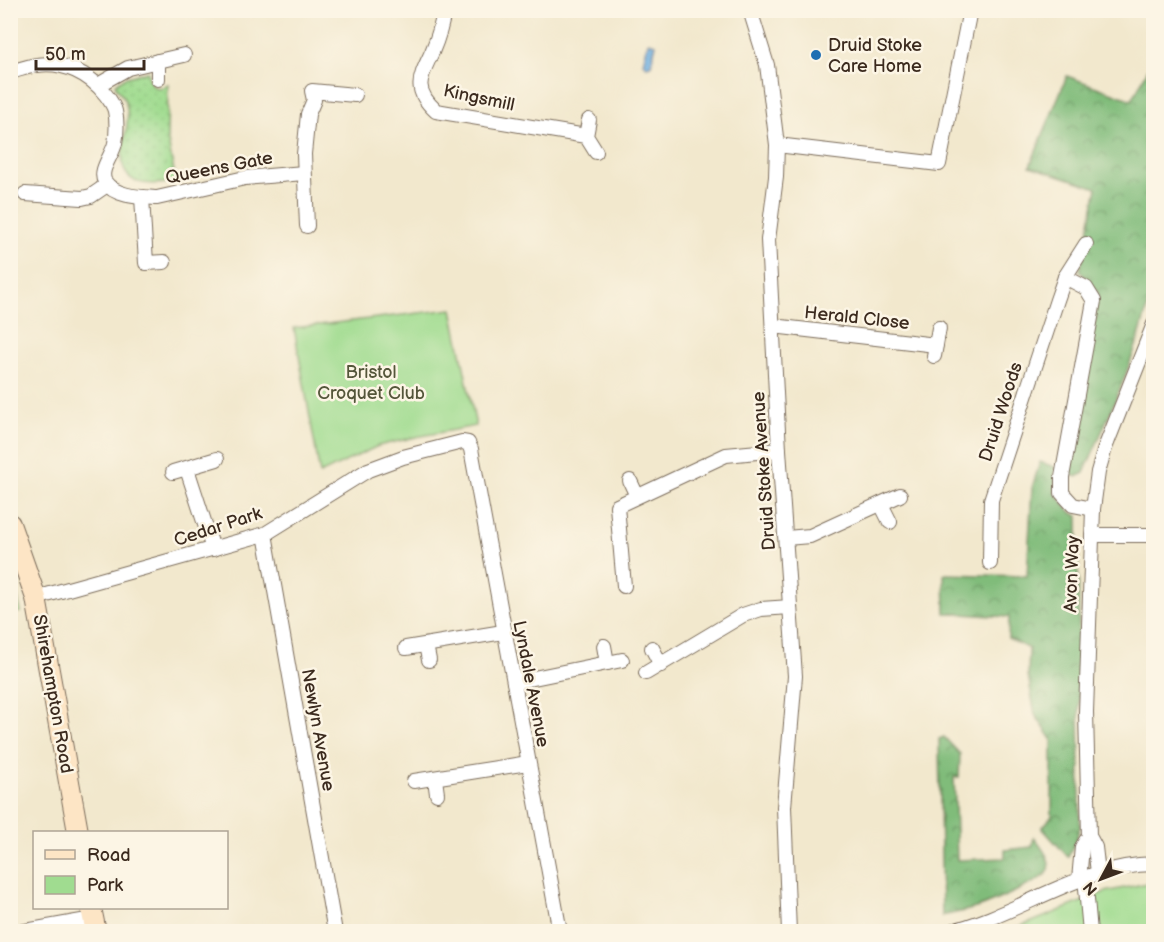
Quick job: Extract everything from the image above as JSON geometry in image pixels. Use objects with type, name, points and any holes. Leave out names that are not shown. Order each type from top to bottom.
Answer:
[{"type":"main road","name":"Shirehampton Road","points":[[10,524],[36,598],[78,831]]},
{"type":"street","name":"Kingsmill","points":[[444,10],[442,26],[420,76],[420,90],[436,111],[586,136]]},
{"type":"street","name":"Druid Stoke Avenue","points":[[750,10],[766,65],[777,145],[776,177],[768,240],[779,450],[795,676],[784,807],[789,932]]},
{"type":"street","points":[[777,145],[939,164],[970,10]]},
{"type":"street","points":[[98,85],[128,68],[184,55]]},
{"type":"street","points":[[158,61],[158,79]]},
{"type":"street","points":[[10,72],[38,64],[63,66],[81,73],[98,85],[115,110],[116,141],[103,172],[107,185],[92,196],[82,198],[25,194]]},
{"type":"street","points":[[308,226],[304,173],[308,114],[314,100],[312,91],[355,95]]},
{"type":"street","points":[[589,120],[586,136],[596,152]]},
{"type":"street","name":"Queens Gate","points":[[107,185],[119,192],[157,198],[245,178],[304,173]]},
{"type":"street","points":[[142,197],[146,263],[164,262]]},
{"type":"street","name":"Druid Woods","points":[[990,562],[991,500],[1065,277],[1086,244]]},
{"type":"street","points":[[1065,277],[1086,288],[1094,301],[1062,477],[1062,493],[1073,505],[1092,509]]},
{"type":"street","name":"Herald Close","points":[[773,326],[935,350],[939,328]]},
{"type":"street","name":"Avon Way","points":[[1087,876],[1095,847],[1089,836],[1086,712],[1092,509],[1098,472],[1106,448],[1153,326]]},
{"type":"street","name":"Cedar Park","points":[[36,598],[265,534],[368,470],[403,456],[462,442],[468,443]]},
{"type":"street","name":"Lyndale Avenue","points":[[468,443],[471,449],[560,932]]},
{"type":"street","points":[[624,586],[616,506],[726,455],[779,450]]},
{"type":"street","points":[[173,472],[217,459]]},
{"type":"street","points":[[188,469],[213,549]]},
{"type":"street","points":[[630,482],[637,496]]},
{"type":"street","points":[[786,538],[810,536],[900,495]]},
{"type":"street","points":[[881,504],[890,522]]},
{"type":"street","name":"Newlyn Avenue","points":[[265,534],[335,932]]},
{"type":"street","points":[[1092,535],[1154,535]]},
{"type":"street","points":[[646,673],[743,615],[761,609],[790,607]]},
{"type":"street","points":[[406,648],[503,632]]},
{"type":"street","points":[[426,645],[429,660]]},
{"type":"street","points":[[604,646],[607,663]]},
{"type":"street","points":[[652,648],[661,665]]},
{"type":"street","points":[[514,682],[622,660]]},
{"type":"street","points":[[414,781],[528,763]]},
{"type":"street","points":[[435,779],[437,794]]},
{"type":"street","name":"Avon Way","points":[[1087,876],[1082,848],[1089,836]]},
{"type":"street","points":[[947,932],[965,928],[1024,905],[1087,876],[1121,867],[1154,864]]},
{"type":"street","points":[[1087,876],[1090,932]]},
{"type":"street","points":[[20,932],[94,919]]},
{"type":"green space","points":[[1153,59],[1153,281],[1141,330],[1124,378],[1084,473],[1076,477],[1067,472],[1098,293],[1080,271],[1097,188],[1030,166],[1067,76],[1132,100]]},
{"type":"green space","points":[[148,71],[149,79],[154,87],[161,88],[168,84],[167,137],[176,181],[155,184],[136,181],[129,177],[122,161],[128,113],[125,101],[115,85],[124,78]]},
{"type":"green space","name":"Bristol Croquet Club","points":[[452,309],[476,426],[378,446],[320,474],[294,328]]},
{"type":"green space","points":[[1040,462],[1055,467],[1055,492],[1069,511],[1078,516],[1080,827],[1068,857],[1042,828],[1052,816],[1052,739],[1035,715],[1028,675],[1029,649],[1008,638],[1009,617],[945,613],[944,574],[1027,576],[1032,488]]},
{"type":"green space","points":[[11,573],[21,612],[11,613]]},
{"type":"green space","points":[[944,737],[960,754],[959,777],[954,777],[957,860],[1005,858],[1005,850],[1032,847],[1034,837],[1049,861],[1049,870],[1017,891],[979,907],[942,916],[939,739]]},
{"type":"green space","points":[[1153,882],[1153,931],[1003,932],[1105,892]]},
{"type":"water","points":[[648,42],[656,44],[651,65],[647,66],[643,63]]},
{"type":"place","name":"Druid Stoke Care Home","points":[[816,55]]}]
